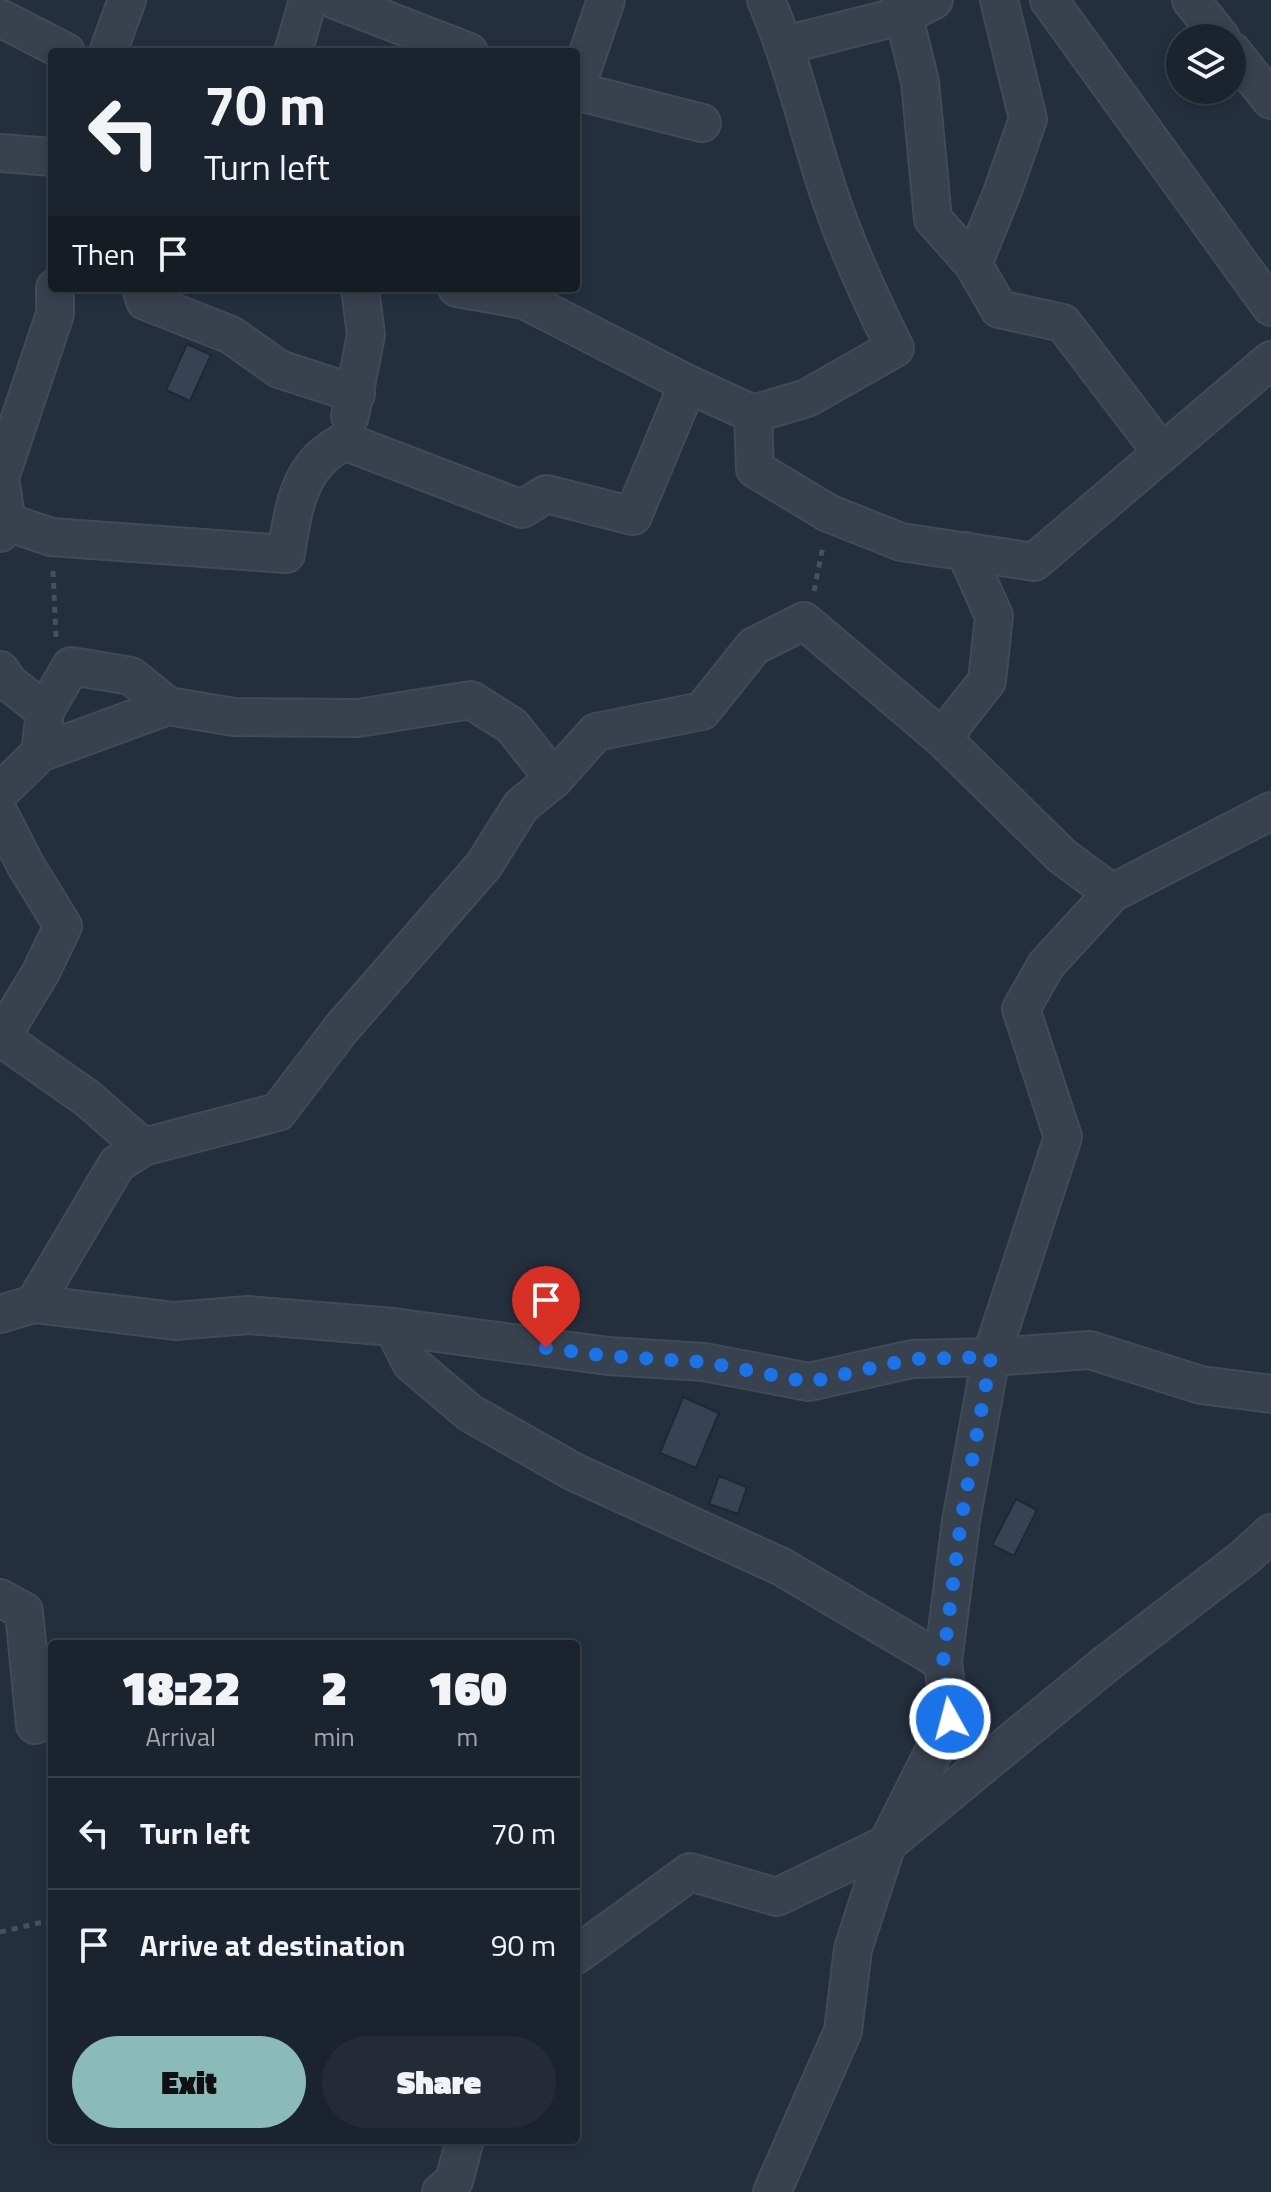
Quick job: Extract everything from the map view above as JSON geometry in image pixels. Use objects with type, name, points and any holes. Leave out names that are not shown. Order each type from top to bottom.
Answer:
[{"type":"street","points":[[109,48],[127,0]]},
{"type":"street","points":[[294,48],[308,0]]},
{"type":"street","points":[[335,0],[459,48]]},
{"type":"street","points":[[580,77],[606,0]]},
{"type":"street","points":[[479,292],[524,300],[753,414],[807,398],[895,348],[866,290],[828,189],[786,45],[766,0]]},
{"type":"street","points":[[973,264],[1028,119],[999,0]]},
{"type":"street","points":[[1049,0],[1271,307]]},
{"type":"street","points":[[1191,0],[1210,24]]},
{"type":"street","points":[[786,45],[913,5],[933,219],[973,264],[999,309],[1063,323],[1162,453]]},
{"type":"street","points":[[0,18],[58,48]]},
{"type":"street","points":[[1246,69],[1271,100]]},
{"type":"street","points":[[580,90],[702,123]]},
{"type":"street","points":[[0,153],[48,157]]},
{"type":"street","points":[[55,292],[55,314],[0,478],[4,528],[51,537],[286,554],[299,493],[307,475],[320,458],[344,441],[366,335],[361,292]]},
{"type":"street","points":[[142,292],[145,301],[231,335],[279,369],[356,394]]},
{"type":"street","points":[[753,414],[755,469],[828,513],[901,542],[1034,562],[1271,360]]},
{"type":"street","points":[[344,441],[522,509],[546,494],[633,516],[688,384]]},
{"type":"street","points":[[942,738],[987,681],[994,616],[965,551]]},
{"type":"street","points":[[34,1304],[117,1164],[143,1147],[278,1112],[341,1029],[484,865],[521,806],[554,779],[596,732],[702,711],[754,646],[804,621],[942,738],[1062,856],[1112,893]]},
{"type":"street","points":[[40,753],[45,711],[71,666],[131,676],[168,706],[234,717],[358,718],[471,700],[512,726],[554,779]]},
{"type":"street","points":[[0,670],[9,683],[45,711]]},
{"type":"street","points":[[0,792],[40,753],[168,706]]},
{"type":"street","points":[[772,2192],[843,2031],[853,1949],[887,1844],[950,1719],[943,1662],[961,1521],[991,1357],[1063,1137],[1021,1009],[1046,965],[1112,893],[1271,811]]},
{"type":"street","points":[[0,815],[26,866],[63,926],[41,972],[1,1038],[87,1098],[143,1147]]},
{"type":"street","points":[[0,1314],[34,1304],[175,1321],[248,1315],[393,1327],[608,1356],[704,1362],[809,1382],[912,1359],[1090,1350],[1201,1385],[1271,1394]]},
{"type":"street","points":[[393,1327],[411,1363],[470,1413],[574,1472],[782,1567],[943,1662]]},
{"type":"street","points":[[580,1952],[690,1872],[777,1897],[887,1844],[1271,1533]]},
{"type":"street","points":[[0,1598],[24,1611],[35,1725]]},
{"type":"street","points":[[441,2192],[454,2181],[464,2144]]},
{"type":"path","points":[[804,621],[819,577],[828,513]]},
{"type":"path","points":[[51,537],[56,638],[71,666]]},
{"type":"path","points":[[0,1932],[48,1921]]},
{"type":"building","points":[[187,344],[211,355],[190,401],[166,390]]},
{"type":"building","points":[[683,1397],[719,1413],[696,1468],[660,1453]]},
{"type":"building","points":[[719,1476],[747,1487],[738,1514],[709,1504]]},
{"type":"building","points":[[1016,1499],[1037,1510],[1014,1556],[992,1545]]},
{"type":"route","points":[[546,1348],[608,1356],[704,1362],[809,1382],[912,1359],[991,1357],[961,1521],[943,1662],[950,1719]]}]
